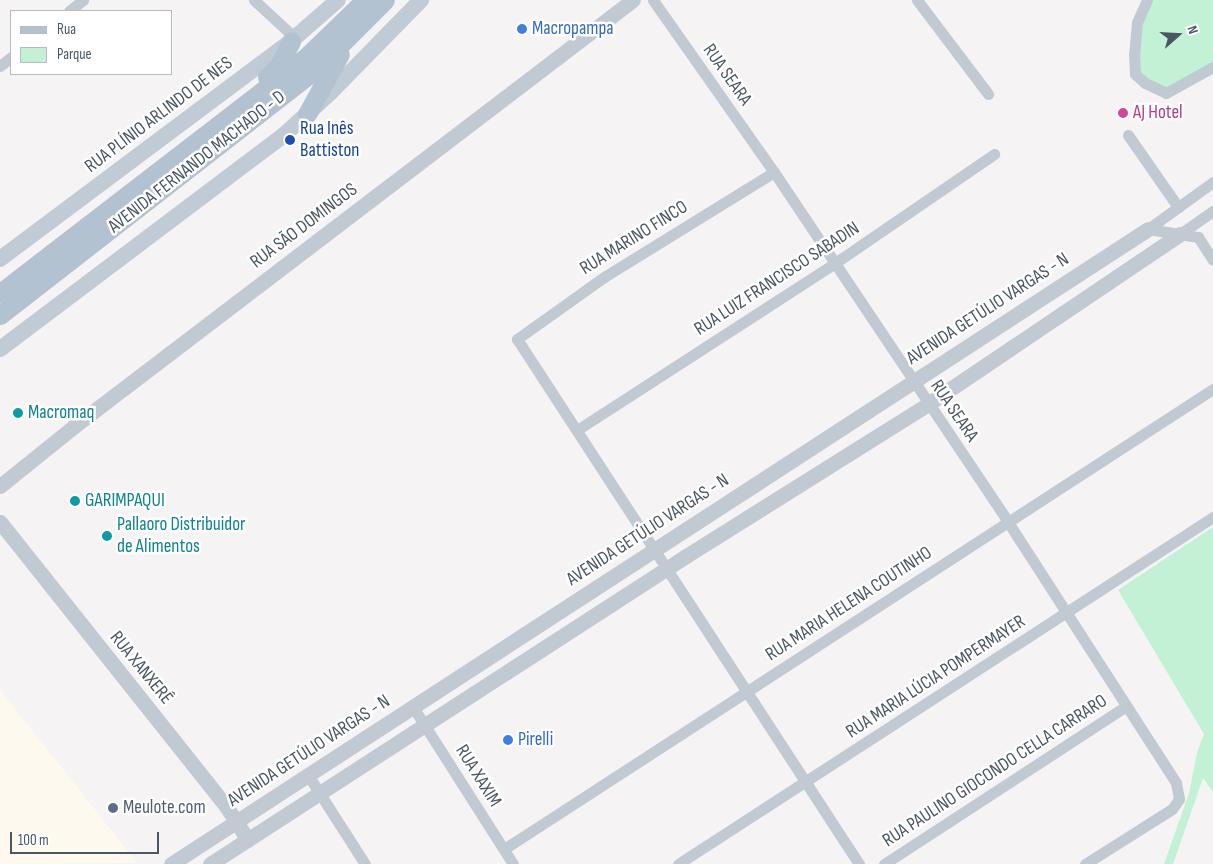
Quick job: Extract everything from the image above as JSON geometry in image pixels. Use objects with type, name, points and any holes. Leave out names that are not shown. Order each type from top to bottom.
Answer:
[{"type":"main road","name":"RUA PLÍNIO ARLINDO DE NES","points":[[0,259],[293,40],[338,0]]},
{"type":"main road","name":"AVENIDA FERNANDO MACHADO - D","points":[[0,293],[212,132],[304,58],[364,0]]},
{"type":"main road","name":"AVENIDA FERNANDO MACHADO - D","points":[[0,315],[317,68],[385,0]]},
{"type":"main road","points":[[0,349],[284,135],[421,0]]},
{"type":"main road","points":[[307,114],[348,38]]},
{"type":"main road","points":[[212,132],[225,113],[249,95],[279,65],[293,40]]},
{"type":"street","points":[[70,10],[84,0]]},
{"type":"street","points":[[254,0],[293,40]]},
{"type":"street","name":"RUA SÃO DOMINGOS","points":[[0,486],[73,427],[633,0]]},
{"type":"street","name":"RUA SEARA","points":[[653,0],[774,172],[1008,522],[1176,784],[1180,799],[1172,809],[1085,864]]},
{"type":"street","points":[[917,0],[988,94]]},
{"type":"street","points":[[1147,0],[1137,22],[1134,54],[1136,74],[1145,83],[1166,93],[1213,67]]},
{"type":"street","points":[[0,66],[10,58]]},
{"type":"street","points":[[1128,136],[1178,207]]},
{"type":"street","name":"RUA LUIZ FRANCISCO SABADIN","points":[[577,430],[835,263],[994,154]]},
{"type":"street","name":"RUA MARINO FINCO","points":[[577,430],[526,356],[517,339],[604,277],[774,172]]},
{"type":"street","points":[[1148,229],[1213,182]]},
{"type":"street","points":[[210,864],[667,569],[928,404],[1213,210]]},
{"type":"street","points":[[1148,229],[1198,237],[1213,260]]},
{"type":"street","name":"AVENIDA GETÚLIO VARGAS - N","points":[[171,864],[1148,229]]},
{"type":"street","name":"RUA MARIA HELENA COUTINHO","points":[[504,849],[1213,389]]},
{"type":"street","points":[[577,430],[859,864]]},
{"type":"street","name":"RUA MARIA LÚCIA POMPERMAYER","points":[[678,864],[1213,518]]},
{"type":"street","name":"RUA XANXERÊ","points":[[0,522],[237,821],[248,840]]},
{"type":"street","name":"RUA XAXIM","points":[[413,707],[513,864]]},
{"type":"street","name":"RUA PAULINO GIOCONDO CELLA CARRARO","points":[[884,864],[1125,707]]},
{"type":"street","points":[[308,775],[365,864]]},
{"type":"shaded area","points":[[0,690],[93,807],[137,863],[0,864]]},
{"type":"green space","points":[[1147,0],[1213,0],[1213,67],[1166,93],[1135,74],[1134,54]]},
{"type":"green space","points":[[1213,527],[1213,792],[1203,778],[1173,864],[1164,864],[1189,793],[1197,753],[1204,734],[1118,590]]},
{"type":"place","name":"Macropampa","points":[[522,29]]},
{"type":"place","name":"AJ Hotel","points":[[1123,113]]},
{"type":"place","name":"Rua Inês Battiston","points":[[290,140]]},
{"type":"place","name":"Macromaq","points":[[18,413]]},
{"type":"place","name":"GARIMPAQUI","points":[[75,501]]},
{"type":"place","name":"Pallaoro Distribuidor de Alimentos","points":[[107,536]]},
{"type":"place","name":"Pirelli","points":[[508,740]]},
{"type":"place","name":"Meulote.com","points":[[113,808]]}]
